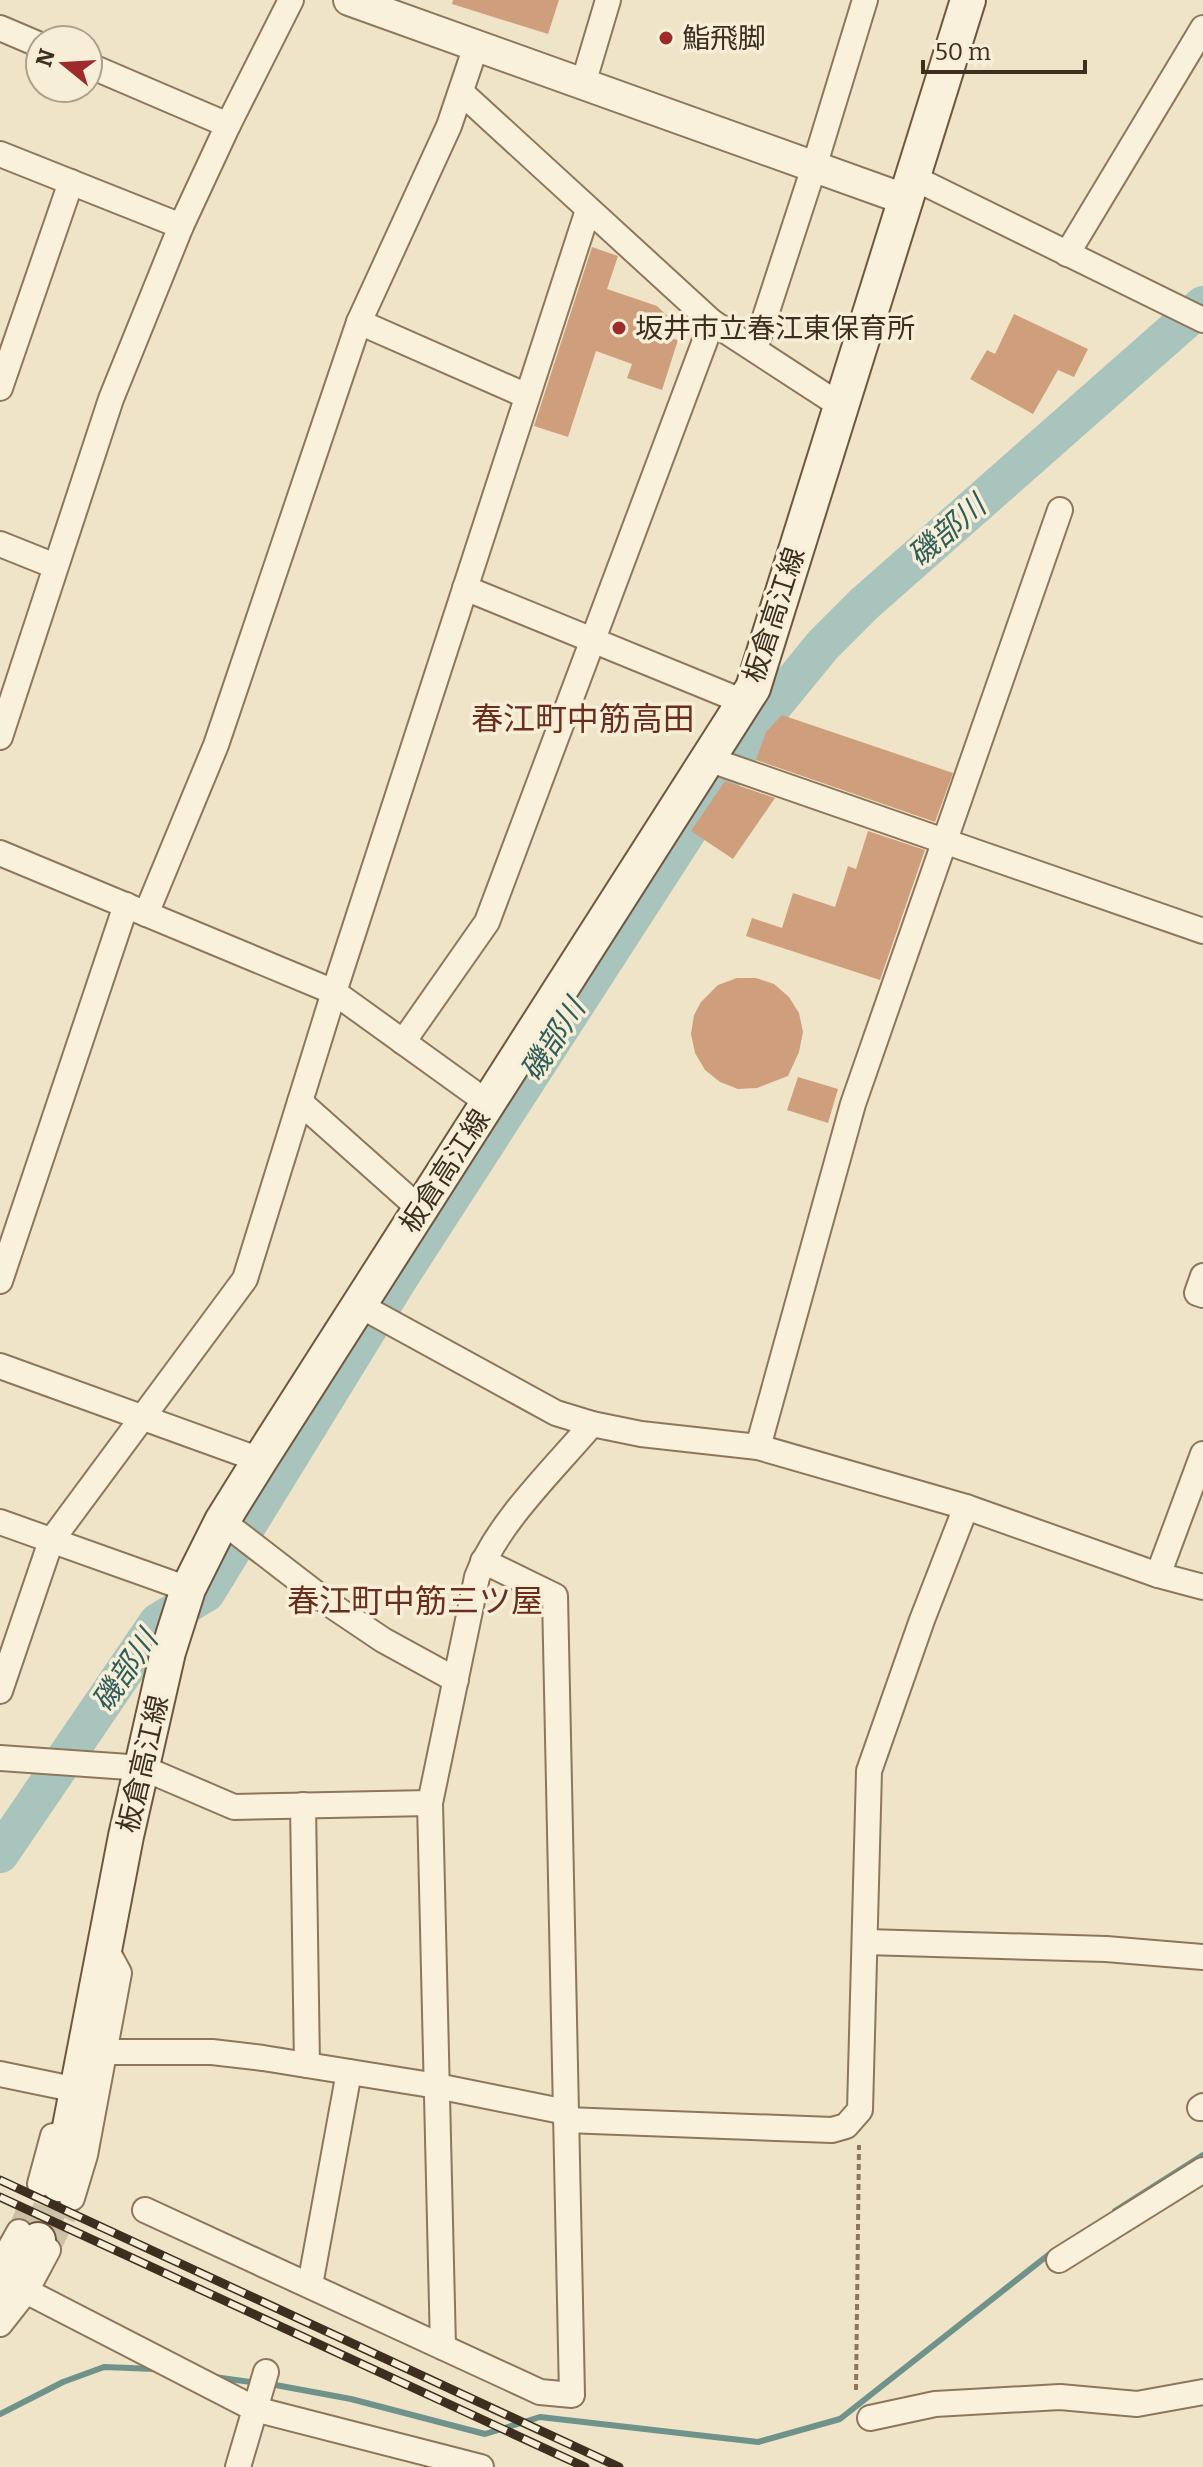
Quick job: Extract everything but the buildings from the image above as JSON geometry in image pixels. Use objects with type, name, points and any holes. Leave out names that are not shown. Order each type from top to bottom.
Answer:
[{"type":"main road","name":"板倉高江線","points":[[57,2189],[126,1836],[168,1652],[188,1589],[222,1521],[260,1460],[753,688],[968,0]]},
{"type":"main road","points":[[13,2292],[35,2241]]},
{"type":"street","points":[[0,737],[111,399],[181,226],[291,0]]},
{"type":"street","points":[[349,0],[814,167],[910,189],[1067,254],[1203,320]]},
{"type":"street","points":[[583,84],[608,0]]},
{"type":"street","points":[[755,348],[865,0]]},
{"type":"street","points":[[0,28],[24,38]]},
{"type":"street","points":[[1067,254],[1203,28]]},
{"type":"street","points":[[0,1281],[136,909],[216,745],[359,322],[462,93],[476,46]]},
{"type":"street","points":[[104,72],[228,125]]},
{"type":"street","points":[[462,93],[712,322],[841,406]]},
{"type":"street","points":[[0,154],[181,226]]},
{"type":"street","points":[[0,388],[71,182]]},
{"type":"street","points":[[0,1691],[51,1541],[245,1279],[334,992],[588,210]]},
{"type":"street","points":[[359,322],[527,396]]},
{"type":"street","points":[[403,1042],[487,922],[712,322]]},
{"type":"street","points":[[758,1447],[853,1104],[1060,510]]},
{"type":"street","points":[[0,544],[55,566]]},
{"type":"street","points":[[465,588],[744,702]]},
{"type":"street","points":[[708,759],[1203,931]]},
{"type":"street","points":[[0,853],[334,992],[488,1103]]},
{"type":"street","points":[[300,1102],[420,1209]]},
{"type":"street","points":[[1203,1276],[1197,1293],[1203,1295]]},
{"type":"street","points":[[359,1305],[556,1413],[641,1434],[758,1447],[966,1507],[1158,1575],[1203,1587]]},
{"type":"street","points":[[0,1366],[260,1460]]},
{"type":"street","points":[[443,2347],[430,1803],[477,1577],[483,1561],[497,1536],[592,1424]]},
{"type":"street","points":[[1158,1575],[1203,1454]]},
{"type":"street","points":[[103,2052],[212,2052],[307,2065],[437,2086],[566,2116],[832,2130],[846,2126],[860,2110],[869,1771],[966,1507]]},
{"type":"street","points":[[222,1521],[370,1632],[456,1680]]},
{"type":"street","points":[[0,1522],[188,1589]]},
{"type":"street","points":[[145,2210],[540,2392],[572,2395],[555,1596],[483,1561]]},
{"type":"street","points":[[0,1758],[143,1768],[234,1807],[430,1803]]},
{"type":"street","points":[[303,1805],[307,2065]]},
{"type":"street","points":[[866,1942],[1106,1949],[1203,1957]]},
{"type":"street","points":[[105,1947],[119,1973],[85,2155],[57,2189],[63,2087],[88,1959],[105,1947]]},
{"type":"street","points":[[310,2285],[349,2072]]},
{"type":"street","points":[[0,2074],[63,2087]]},
{"type":"street","points":[[1059,2260],[1203,2170]]},
{"type":"street","points":[[0,2266],[35,2241]]},
{"type":"street","points":[[0,2324],[13,2292],[255,2409],[481,2467]]},
{"type":"street","points":[[238,2467],[266,2372]]},
{"type":"street","points":[[870,2418],[935,2404],[1060,2397],[1137,2404],[1203,2392]]},
{"type":"path","points":[[856,2390],[860,2110]]},
{"type":"waterway","name":"磯部川","points":[[0,1854],[158,1622],[206,1593],[398,1280],[751,733],[823,645],[864,604],[1203,305]]},
{"type":"waterway","points":[[1115,2211],[1203,2155]]},
{"type":"waterway","points":[[270,2384],[351,2399],[485,2434],[540,2417],[758,2442],[840,2419],[1052,2252]]},
{"type":"waterway","points":[[0,2414],[63,2382],[104,2367],[155,2369]]},
{"type":"waterway","points":[[214,2377],[258,2383]]},
{"type":"tunnel","points":[[19,2232],[40,2184]]},
{"type":"tunnel","points":[[38,2240],[59,2184]]},
{"type":"tunnel","points":[[48,2250],[72,2198]]},
{"type":"railway","points":[[0,2180],[619,2467]]},
{"type":"railway","points":[[0,2197],[585,2467]]},
{"type":"place","name":"鮨飛脚","points":[[666,38]]},
{"type":"place","name":"坂井市立春江東保育所","points":[[619,328]]},
{"type":"district","name":"春江町中筋高田","points":[[583,719]]},
{"type":"district","name":"春江町中筋三ツ屋","points":[[415,1601]]}]
